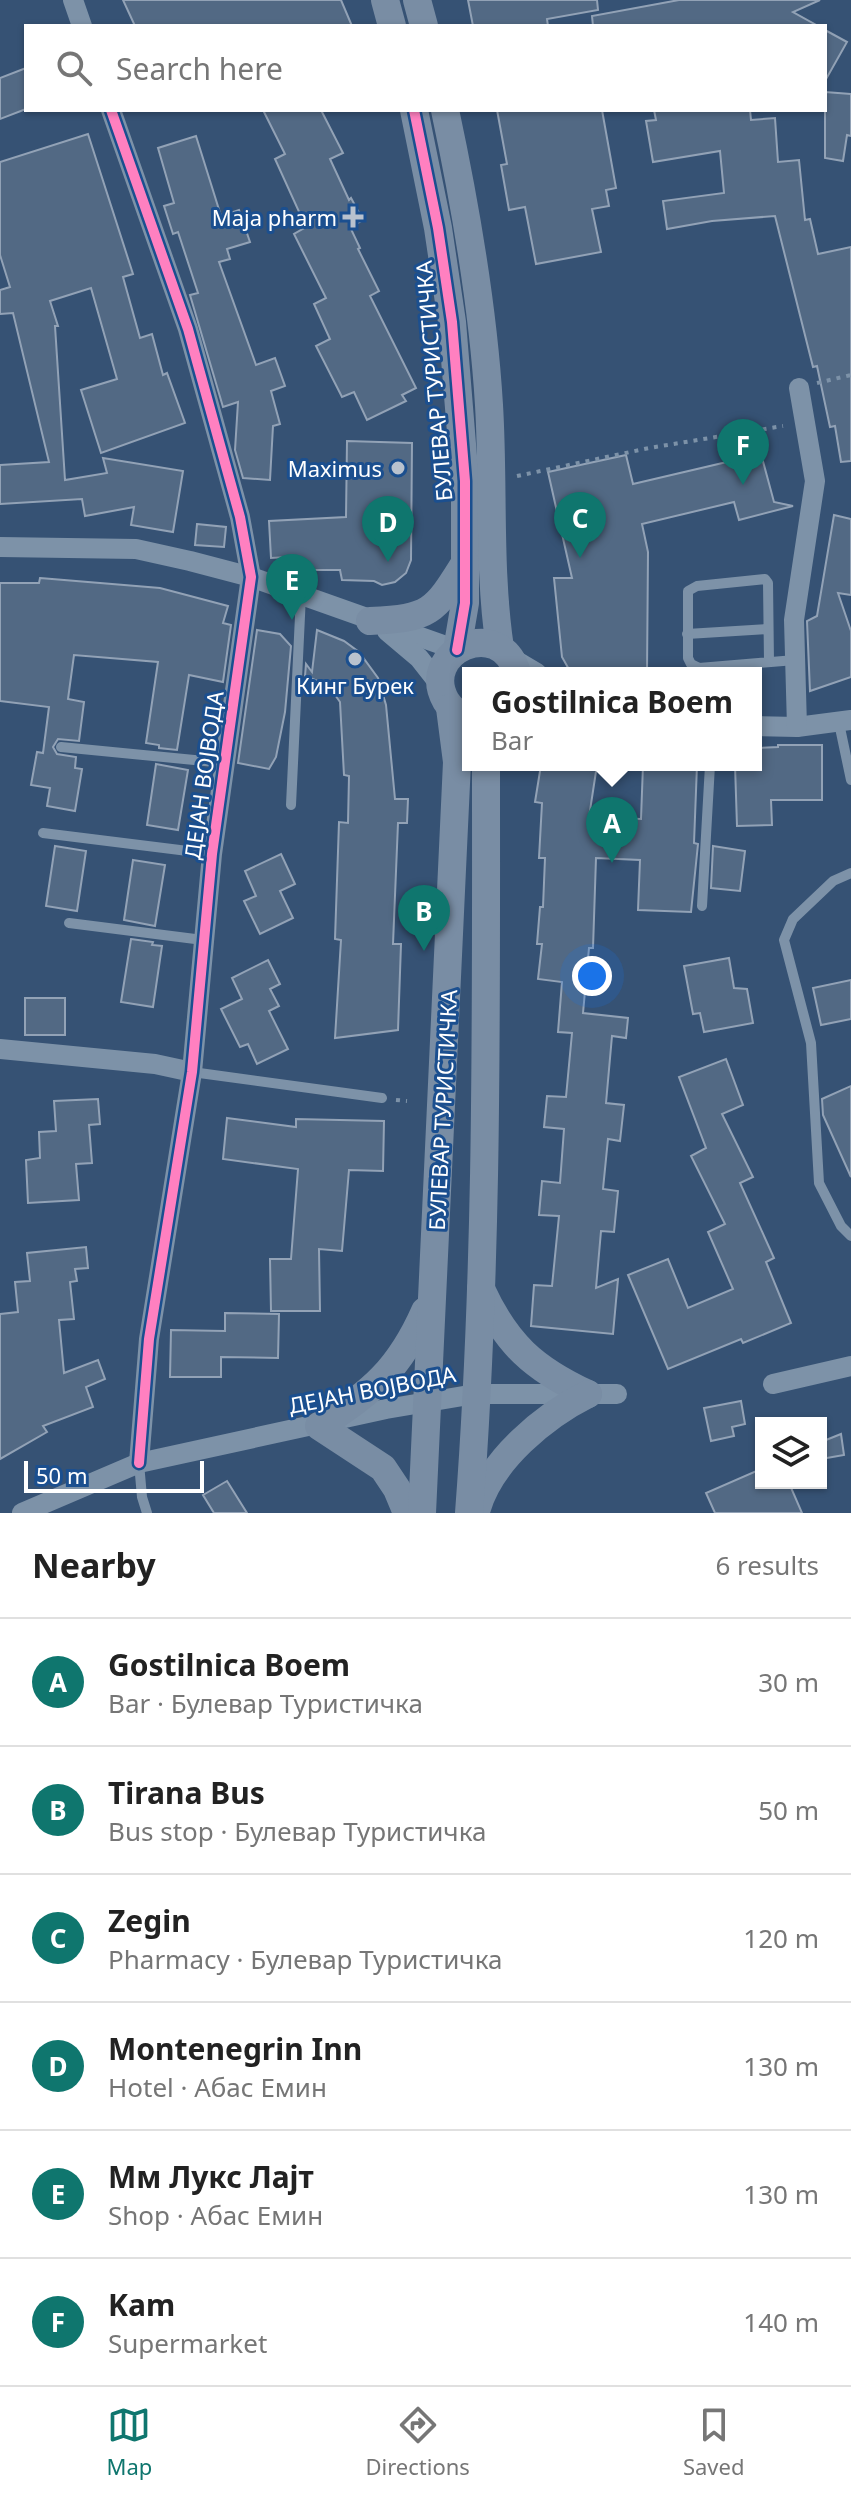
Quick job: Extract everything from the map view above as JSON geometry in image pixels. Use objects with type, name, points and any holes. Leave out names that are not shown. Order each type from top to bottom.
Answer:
[{"type":"main road","points":[[385,0],[391,24]]},
{"type":"main road","points":[[417,0],[423,24]]},
{"type":"main road","name":"БУЛЕВАР ТУРИСТИЧКА","points":[[414,112],[438,228],[452,322],[465,481],[465,603],[457,650],[444,665],[453,704],[457,762],[422,1513]]},
{"type":"main road","points":[[445,112],[465,204],[482,319],[493,480],[493,604],[509,660]]},
{"type":"main road","points":[[370,621],[425,614],[442,599],[465,562]]},
{"type":"main road","points":[[457,650],[478,642],[509,660]]},
{"type":"main road","name":"БУЛЕВАР ТУРИСТИЧКА","points":[[469,1513],[480,1288],[486,1008],[486,771]]},
{"type":"main road","points":[[480,1288],[492,1312],[520,1351],[556,1379],[588,1394]]},
{"type":"main road","points":[[407,1513],[397,1489],[383,1468],[319,1426],[389,1372],[411,1343],[434,1292]]},
{"type":"main road","points":[[476,1513],[482,1492],[500,1463],[567,1405],[588,1394]]},
{"type":"street","points":[[73,0],[81,24]]},
{"type":"street","name":"ДЕЈАН ВОЈВОДА","points":[[112,112],[188,329],[240,517],[251,577],[212,854],[192,1072],[149,1339],[139,1463]]},
{"type":"street","points":[[797,727],[794,620],[815,481],[799,388]]},
{"type":"street","points":[[0,547],[136,549],[251,577],[457,650]]},
{"type":"street","points":[[370,621],[399,639],[419,658],[453,704]]},
{"type":"street","points":[[762,726],[797,727],[845,722]]},
{"type":"street","points":[[0,1049],[155,1064],[192,1072]]},
{"type":"street","points":[[773,1384],[851,1366]]},
{"type":"street","name":"ДЕЈАН ВОЈВОДА","points":[[22,1513],[139,1463],[428,1402],[475,1394],[617,1394]]},
{"type":"lane","points":[[697,667],[688,658],[688,591],[697,586],[759,578],[768,583],[769,662]]},
{"type":"lane","points":[[291,805],[301,595]]},
{"type":"lane","points":[[687,634],[768,629]]},
{"type":"lane","points":[[711,667],[795,660]]},
{"type":"lane","points":[[845,722],[851,780]]},
{"type":"lane","points":[[61,747],[225,763]]},
{"type":"lane","points":[[702,906],[710,771]]},
{"type":"lane","points":[[43,833],[212,854]]},
{"type":"lane","points":[[851,873],[833,881],[793,919],[784,940],[811,1043],[819,1183],[841,1226],[851,1236]]},
{"type":"lane","points":[[69,923],[203,940]]},
{"type":"lane","points":[[192,1072],[382,1098]]},
{"type":"lane","name":"ДЕЈАН ВОЈВОДА","points":[[139,1463],[142,1497],[147,1513]]},
{"type":"path","points":[[799,388],[851,375]]},
{"type":"path","points":[[493,480],[649,448],[805,422]]},
{"type":"building","points":[[123,0],[341,0],[351,24],[134,24]]},
{"type":"building","points":[[468,0],[597,0],[598,10],[547,19],[548,24],[473,24]]},
{"type":"building","points":[[679,0],[820,0],[793,12],[814,24],[593,24],[592,16]]},
{"type":"building","points":[[827,31],[847,42],[827,77]]},
{"type":"building","points":[[24,69],[24,110],[0,119],[0,78]]},
{"type":"building","points":[[827,92],[851,94],[851,136],[847,135],[843,161],[825,158]]},
{"type":"building","points":[[264,112],[322,112],[343,153],[330,159],[349,200],[351,198],[363,220],[350,227],[379,291],[370,296],[416,388],[402,395],[406,401],[367,420],[354,392],[342,397],[316,346],[330,339],[314,304],[326,298],[294,234],[306,227],[275,159],[285,154]]},
{"type":"building","points":[[497,112],[602,112],[616,188],[606,190],[609,206],[592,209],[601,252],[536,264],[525,207],[509,210],[501,165],[507,164]]},
{"type":"building","points":[[654,112],[750,112],[751,120],[775,118],[778,162],[799,160],[805,220],[810,219],[818,254],[851,247],[851,461],[841,462],[835,426],[830,427],[817,366],[813,367],[775,216],[712,221],[667,229],[663,201],[724,193],[720,151],[653,162],[646,121],[656,120]]},
{"type":"building","points":[[88,134],[133,274],[123,277],[140,338],[152,334],[163,375],[167,373],[185,423],[101,453],[81,390],[117,379],[91,288],[50,301],[58,326],[55,326],[65,480],[107,473],[103,458],[183,471],[173,532],[131,525],[134,507],[85,516],[82,499],[0,504],[0,465],[49,462],[13,313],[0,314],[0,290],[10,287],[0,255],[0,162]]},
{"type":"building","points":[[196,136],[221,216],[239,210],[250,242],[227,249],[230,259],[219,262],[256,365],[275,358],[285,386],[271,391],[280,424],[273,426],[270,480],[243,478],[235,450],[238,402],[223,407],[190,295],[198,293],[178,232],[173,234],[164,206],[174,203],[158,148]]},
{"type":"building","points":[[347,441],[412,443],[411,560],[406,573],[395,582],[382,585],[374,581],[342,580],[340,570],[288,570],[287,557],[271,558],[269,521],[346,517]]},
{"type":"building","points":[[761,454],[774,502],[793,506],[739,520],[734,502],[642,524],[648,552],[647,667],[568,667],[562,657],[554,578],[572,578],[548,472],[626,455],[633,484]]},
{"type":"building","points":[[834,515],[851,519],[851,595],[838,593],[851,631],[851,677],[810,691],[807,621],[817,616]]},
{"type":"building","points":[[197,524],[226,527],[224,547],[195,545]]},
{"type":"building","points":[[40,578],[160,588],[228,606],[223,623],[231,625],[223,682],[189,675],[177,750],[146,743],[158,662],[74,655],[68,699],[84,702],[79,741],[58,739],[53,747],[57,754],[76,757],[75,768],[82,769],[75,811],[47,806],[50,788],[31,785],[37,752],[43,753],[49,707],[0,701],[0,583],[39,583]]},
{"type":"building","points":[[257,630],[280,634],[291,646],[285,712],[276,757],[269,769],[238,763]]},
{"type":"building","points":[[317,630],[344,641],[359,652],[378,678],[386,705],[395,799],[408,799],[407,823],[398,823],[393,944],[401,944],[398,1030],[335,1038],[341,940],[335,939],[339,822],[348,823],[349,776],[344,775],[340,702],[328,685],[305,676],[306,664],[312,672]]},
{"type":"building","points":[[822,745],[822,800],[771,800],[772,825],[737,826],[735,771],[762,771],[762,748]]},
{"type":"building","points":[[156,764],[188,770],[178,830],[147,825]]},
{"type":"building","points":[[540,771],[596,771],[589,817],[641,819],[643,771],[697,771],[694,843],[698,844],[691,912],[638,910],[640,860],[596,858],[593,948],[589,948],[583,1013],[628,1018],[626,1038],[612,1036],[606,1103],[624,1105],[620,1141],[608,1139],[603,1189],[618,1191],[614,1232],[601,1231],[596,1288],[618,1279],[613,1334],[531,1326],[534,1285],[552,1286],[559,1216],[539,1215],[542,1181],[560,1183],[564,1129],[544,1127],[547,1096],[566,1097],[572,1033],[558,1032],[562,982],[538,979],[542,944],[537,944],[540,907],[543,907],[545,858],[539,858],[542,803],[535,802]]},
{"type":"building","points":[[55,846],[86,851],[77,911],[46,906]]},
{"type":"building","points":[[713,846],[745,851],[740,891],[711,888]]},
{"type":"building","points":[[281,854],[295,884],[280,891],[293,918],[260,934],[244,901],[256,896],[245,871]]},
{"type":"building","points":[[133,860],[165,865],[155,926],[124,920]]},
{"type":"building","points":[[131,939],[162,946],[153,1007],[121,1002]]},
{"type":"building","points":[[729,958],[734,988],[747,989],[753,1023],[704,1032],[700,1013],[693,1014],[684,966]]},
{"type":"building","points":[[268,960],[280,984],[270,989],[279,1006],[269,1011],[288,1049],[257,1064],[248,1044],[240,1047],[221,1009],[242,999],[232,978]]},
{"type":"building","points":[[851,980],[851,1019],[821,1025],[813,988]]},
{"type":"building","points":[[25,998],[65,998],[65,1035],[25,1035]]},
{"type":"building","points":[[726,1059],[743,1105],[722,1114],[753,1177],[740,1183],[774,1258],[766,1262],[791,1323],[743,1343],[741,1339],[668,1369],[628,1275],[668,1259],[688,1308],[733,1289],[708,1232],[725,1224],[691,1156],[706,1148],[679,1077]]},
{"type":"building","points":[[851,1086],[851,1177],[823,1115],[822,1099]]},
{"type":"building","points":[[98,1099],[100,1124],[89,1125],[92,1163],[76,1164],[79,1200],[28,1203],[26,1160],[40,1158],[39,1132],[56,1131],[54,1101]]},
{"type":"building","points":[[227,1118],[296,1127],[296,1119],[384,1121],[383,1171],[349,1170],[342,1251],[319,1249],[320,1311],[271,1311],[270,1259],[291,1259],[298,1169],[223,1159]]},
{"type":"building","points":[[86,1247],[88,1268],[75,1269],[77,1281],[70,1282],[74,1319],[59,1320],[64,1373],[98,1360],[105,1379],[86,1387],[93,1407],[43,1426],[47,1432],[0,1459],[0,1314],[18,1312],[15,1282],[30,1281],[27,1253]]},
{"type":"building","points":[[225,1313],[279,1314],[278,1358],[221,1357],[221,1377],[170,1377],[171,1330],[225,1331]]},
{"type":"building","points":[[741,1401],[745,1424],[732,1427],[734,1436],[711,1441],[704,1408]]},
{"type":"building","points":[[841,1434],[844,1455],[827,1458],[827,1440]]},
{"type":"building","points":[[755,1472],[755,1489],[792,1489],[802,1513],[715,1513],[706,1493]]},
{"type":"building","points":[[227,1481],[247,1513],[214,1513],[203,1495]]},
{"type":"cycle path","points":[[112,112],[188,329],[240,517],[251,577],[212,854],[192,1072],[149,1339],[139,1463]]},
{"type":"cycle path","points":[[414,112],[438,228],[452,322],[465,481],[465,603],[457,650]]},
{"type":"place","name":"Maja pharm","points":[[353,217]]},
{"type":"place","name":"Maximus","points":[[398,468]]},
{"type":"place","name":"Kam","points":[[743,485]]},
{"type":"place","name":"Zegin","points":[[580,558]]},
{"type":"place","name":"Montenegrin Inn","points":[[388,562]]},
{"type":"place","name":"Мм Лукс Лајт","points":[[292,620]]},
{"type":"place","name":"Кинг Бурек","points":[[355,659]]},
{"type":"place","name":"Gostilnica Boem","points":[[612,863]]},
{"type":"place","name":"Tirana Bus","points":[[424,951]]}]
